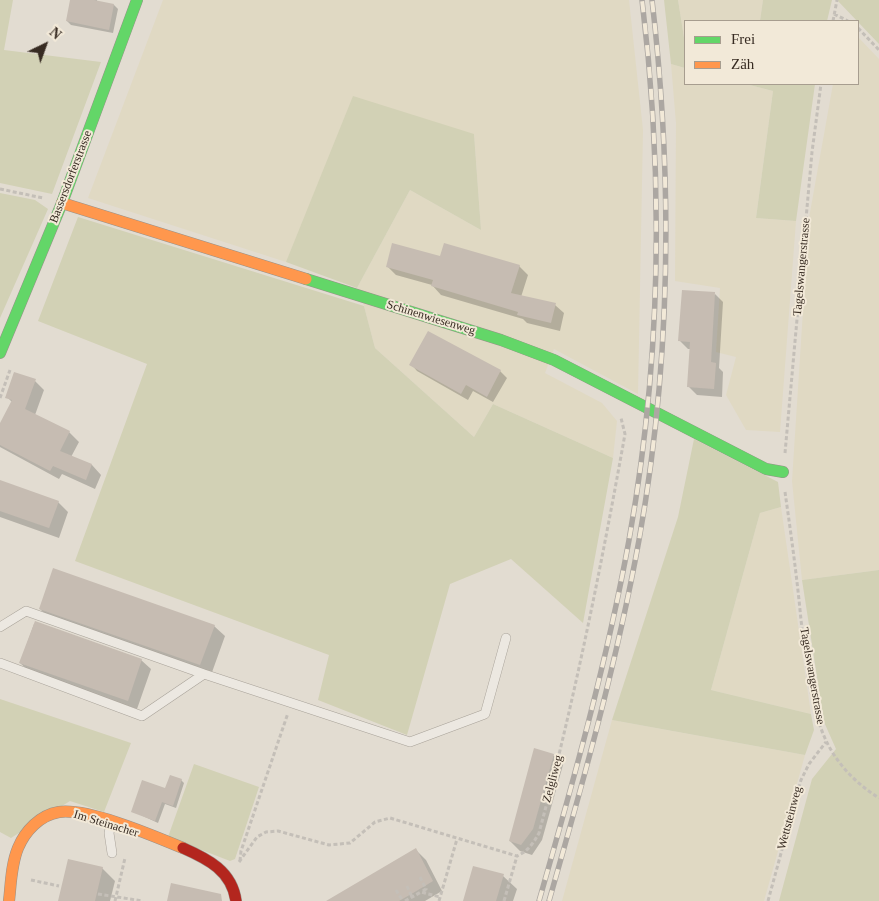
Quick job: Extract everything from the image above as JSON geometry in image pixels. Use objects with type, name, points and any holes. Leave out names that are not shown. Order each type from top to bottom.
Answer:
[{"type":"street","name":"Bassersdorferstrasse","points":[[0,353],[62,203],[137,0]]},
{"type":"street","name":"Schinenwiesenweg","points":[[62,203],[500,340],[554,360],[766,469],[783,472]]},
{"type":"street","name":"Im Steinacher","points":[[9,901],[16,853],[25,834],[36,822],[51,815],[68,812],[87,815],[212,862],[231,882],[236,901]]},
{"type":"lane","points":[[0,627],[26,611],[204,674],[410,742],[485,714],[506,638]]},
{"type":"lane","points":[[0,663],[142,716],[204,674]]},
{"type":"lane","points":[[112,824],[109,833],[112,853]]},
{"type":"path","points":[[833,20],[837,0]]},
{"type":"path","points":[[834,14],[846,20]]},
{"type":"path","points":[[859,29],[879,50]]},
{"type":"path","name":"Tagelswangerstrasse","points":[[786,451],[812,152],[821,85]]},
{"type":"path","points":[[0,189],[28,193],[62,203]]},
{"type":"path","name":"Zelgliweg","points":[[517,856],[525,852],[539,833],[564,739],[607,536],[625,434],[619,414]]},
{"type":"path","name":"Tagelswangerstrasse","points":[[783,472],[808,669],[818,718],[826,742],[849,774],[879,798]]},
{"type":"path","points":[[240,861],[240,851],[291,703]]},
{"type":"path","name":"Wettsteinweg","points":[[768,901],[801,780],[809,764],[826,742]]},
{"type":"path","points":[[250,848],[262,834],[278,831],[329,845],[350,843],[375,822],[390,818],[517,856],[504,901]]},
{"type":"path","points":[[421,892],[439,899],[457,839]]},
{"type":"path","points":[[115,899],[126,850]]},
{"type":"path","points":[[396,890],[404,901],[412,897],[426,889],[420,877]]},
{"type":"path","points":[[30,880],[60,886]]},
{"type":"path","points":[[407,886],[412,897]]},
{"type":"path","points":[[98,894],[115,899],[143,901]]},
{"type":"shaded area","points":[[163,0],[629,0],[643,130],[638,394],[554,349],[545,373],[602,403],[617,421],[613,458],[493,404],[474,437],[375,348],[364,306],[357,288],[410,190],[481,230],[474,134],[286,262],[88,198]]},
{"type":"shaded area","points":[[678,0],[763,0],[760,20],[684,20],[684,38]]},
{"type":"shaded area","points":[[859,38],[879,59],[879,570],[802,580],[792,481],[809,218],[833,85],[859,85]]},
{"type":"shaded area","points":[[671,64],[684,68],[684,85],[750,85],[773,91],[756,218],[796,221],[780,432],[746,430],[726,395],[736,357],[716,352],[720,288],[675,281],[676,123]]},
{"type":"shaded area","points":[[781,507],[811,714],[711,690],[760,513]]},
{"type":"shaded area","points":[[612,720],[805,755],[764,901],[562,901]]},
{"type":"green space","points":[[0,0],[13,0],[4,50],[101,62],[52,194],[0,183]]},
{"type":"green space","points":[[664,0],[678,0],[684,38],[684,68],[671,64]]},
{"type":"green space","points":[[763,0],[832,0],[827,20],[760,20]]},
{"type":"green space","points":[[837,0],[879,0],[879,44],[859,23],[859,20],[856,20]]},
{"type":"green space","points":[[750,85],[815,85],[796,221],[756,218],[773,91]]},
{"type":"green space","points":[[353,96],[474,134],[481,230],[410,190],[357,288],[286,262]]},
{"type":"green space","points":[[0,193],[35,200],[48,209],[0,318]]},
{"type":"green space","points":[[78,217],[364,306],[375,348],[474,437],[493,404],[613,458],[583,623],[511,559],[450,584],[407,735],[318,700],[329,655],[75,561],[147,364],[38,321]]},
{"type":"green space","points":[[694,439],[778,482],[781,507],[760,513],[711,690],[811,714],[814,730],[805,755],[612,720],[678,517]]},
{"type":"green space","points":[[879,570],[879,901],[779,901],[812,779],[836,749],[824,722],[802,580]]},
{"type":"green space","points":[[0,699],[131,743],[104,812],[70,801],[11,838],[0,832]]},
{"type":"green space","points":[[194,764],[259,787],[235,859],[230,861],[168,837]]},
{"type":"building","points":[[70,0],[94,0],[114,4],[109,30],[66,21]]},
{"type":"building","points":[[392,243],[440,256],[444,243],[520,265],[511,293],[556,303],[551,323],[517,315],[518,312],[431,286],[433,280],[386,267]]},
{"type":"building","points":[[682,290],[715,292],[711,362],[716,363],[714,389],[687,387],[690,342],[678,341]]},
{"type":"building","points":[[428,331],[501,370],[487,397],[466,385],[461,394],[409,365]]},
{"type":"building","points":[[14,372],[36,379],[25,409],[70,431],[60,451],[92,464],[86,480],[53,466],[50,471],[0,445],[0,423],[12,400],[5,398]]},
{"type":"building","points":[[0,480],[59,501],[49,528],[0,511]]},
{"type":"building","points":[[53,568],[215,625],[200,665],[39,609]]},
{"type":"building","points":[[35,621],[142,659],[128,701],[19,663]]},
{"type":"building","points":[[534,748],[554,754],[533,829],[521,845],[509,841]]},
{"type":"building","points":[[170,775],[182,779],[173,806],[162,802],[155,821],[131,812],[142,780],[165,788]]},
{"type":"building","points":[[416,848],[433,881],[413,893],[399,901],[326,901]]},
{"type":"building","points":[[68,859],[103,867],[95,901],[58,901]]},
{"type":"building","points":[[473,866],[504,874],[496,901],[463,901]]},
{"type":"building","points":[[171,883],[221,894],[222,901],[167,901]]},
{"type":"railway","points":[[539,901],[577,767],[620,586],[640,473],[648,406],[656,270],[656,203],[654,135],[642,0]]},
{"type":"railway","points":[[549,901],[587,767],[610,676],[630,586],[650,473],[663,338],[666,203],[659,67],[652,0]]},
{"type":"traffic: fast","points":[[0,353],[62,203],[137,0]]},
{"type":"traffic: fast","points":[[306,279],[501,340],[554,360],[766,469],[783,472]]},
{"type":"traffic: slow","points":[[62,203],[306,279]]},
{"type":"traffic: slow","points":[[9,901],[14,861],[18,848],[29,830],[40,820],[52,814],[72,812],[104,818],[183,848]]},
{"type":"traffic: jam","points":[[183,848],[217,867],[230,882],[236,901]]}]
